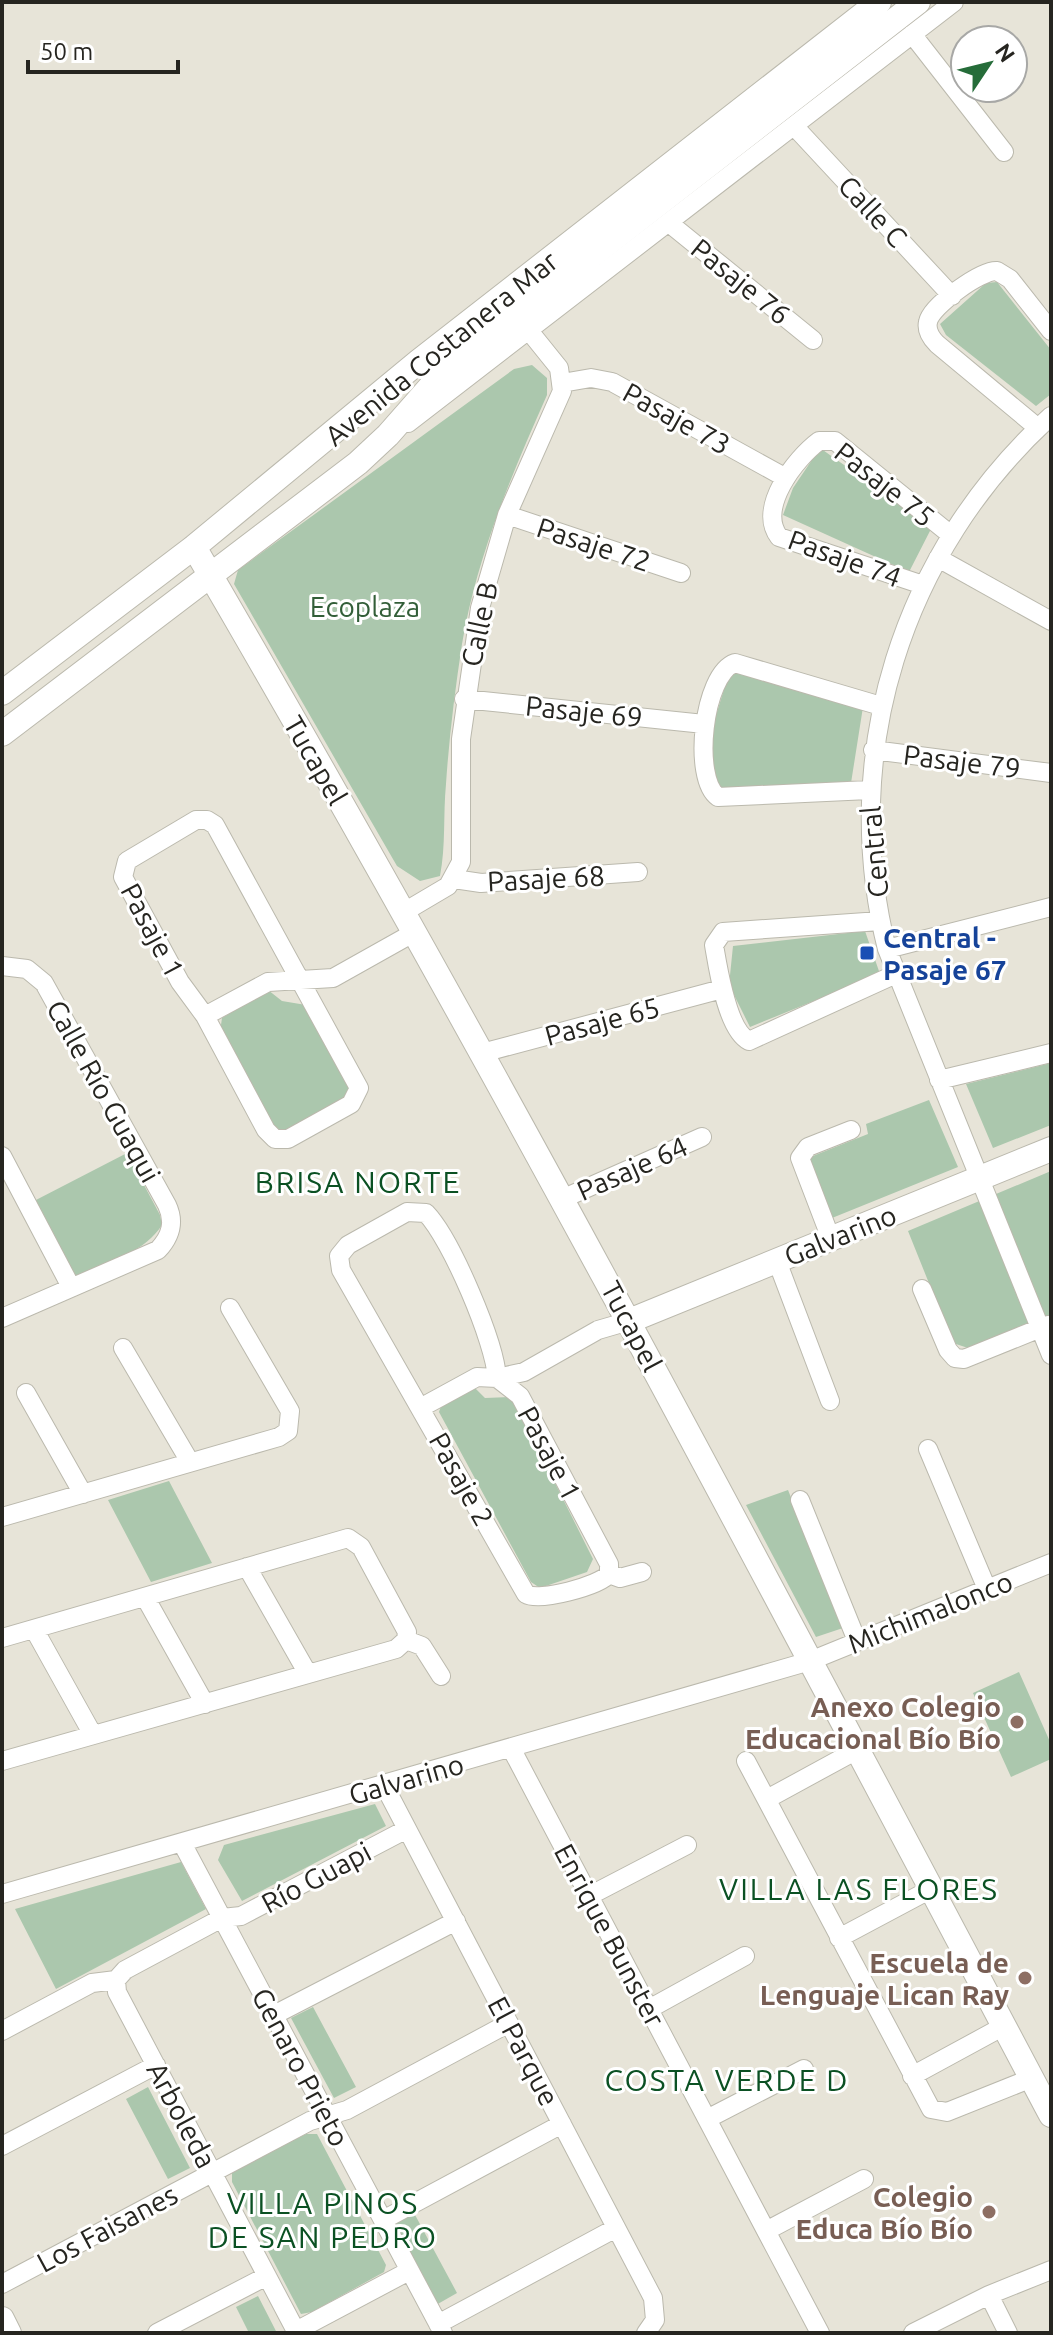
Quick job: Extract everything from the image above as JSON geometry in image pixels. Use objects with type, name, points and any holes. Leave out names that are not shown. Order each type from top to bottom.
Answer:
[{"type":"main road","name":"Avenida Costanera Mar","points":[[2,693],[194,547],[410,368],[879,2]]},
{"type":"main road","name":"Avenida Costanera Mar","points":[[2,734],[373,450],[446,369],[918,2]]},
{"type":"main road","name":"Tucapel","points":[[194,547],[410,922],[629,1321],[1051,2115]]},
{"type":"main road","name":"Galvarino","points":[[629,1321],[1051,1149]]},
{"type":"main road","points":[[2,2319],[9,2333]]},
{"type":"street","name":"Avenida Costanera Mar","points":[[373,450],[530,332],[954,2]]},
{"type":"street","points":[[912,34],[1004,152]]},
{"type":"street","name":"Calle C","points":[[794,126],[952,296]]},
{"type":"street","name":"Pasaje 76","points":[[669,223],[813,340]]},
{"type":"street","points":[[1044,422],[933,339],[928,327],[930,315],[952,296],[980,274],[997,271],[1010,279],[1051,331]]},
{"type":"street","points":[[530,332],[555,362],[562,383]]},
{"type":"street","name":"Pasaje 73","points":[[562,383],[591,378],[612,382],[786,478]]},
{"type":"street","name":"Calle B","points":[[454,879],[461,862],[459,779],[464,699],[480,608],[507,515],[560,399],[562,383]]},
{"type":"street","name":"Central","points":[[1044,422],[989,482],[951,535],[923,585],[906,624],[881,706],[869,790],[880,921],[887,949],[979,1179],[1046,1326],[1051,1355]]},
{"type":"street","name":"Pasaje 75","points":[[786,478],[813,445],[825,439],[835,441],[951,535]]},
{"type":"street","name":"Pasaje 74","points":[[786,478],[772,516],[772,526],[779,537],[923,585]]},
{"type":"street","name":"Pasaje 72","points":[[507,515],[681,573]]},
{"type":"street","points":[[938,558],[1051,621]]},
{"type":"street","points":[[869,790],[718,797],[706,780],[704,724],[719,675],[735,663],[881,706]]},
{"type":"street","name":"Pasaje 69","points":[[464,699],[704,724]]},
{"type":"street","name":"Pasaje 79","points":[[873,750],[1051,773]]},
{"type":"street","name":"Pasaje 1","points":[[196,820],[207,820],[215,825],[357,1082],[359,1094],[351,1104],[288,1139],[269,1136],[205,1016],[180,982],[122,871],[132,856],[196,820]]},
{"type":"street","name":"Pasaje 68","points":[[454,879],[481,883],[638,872]]},
{"type":"street","points":[[205,1016],[268,982],[333,978],[410,922],[454,879]]},
{"type":"street","points":[[887,949],[1051,907]]},
{"type":"street","points":[[880,921],[723,932],[714,945],[722,989],[741,1035],[749,1041],[896,974]]},
{"type":"street","name":"Calle Río Guaqui","points":[[10,966],[27,969],[44,983],[167,1205],[171,1229],[158,1250],[71,1287]]},
{"type":"street","name":"Pasaje 65","points":[[482,1053],[722,989]]},
{"type":"street","points":[[939,1080],[1051,1053]]},
{"type":"street","points":[[831,1239],[800,1158],[808,1147],[851,1130]]},
{"type":"street","name":"Pasaje 64","points":[[562,1199],[702,1137]]},
{"type":"street","points":[[2,1156],[71,1287],[2,1318]]},
{"type":"street","name":"Pasaje 1","points":[[339,1256],[348,1245],[407,1212],[426,1213],[478,1308],[496,1358],[497,1378],[520,1396],[609,1564],[609,1574]]},
{"type":"street","name":"Pasaje 2","points":[[339,1256],[341,1270],[422,1407],[526,1594],[541,1598],[600,1581],[609,1574],[620,1578],[642,1572]]},
{"type":"street","points":[[777,1261],[830,1401]]},
{"type":"street","points":[[922,1289],[948,1350],[955,1358],[964,1359],[1046,1326]]},
{"type":"street","points":[[2,1517],[279,1437],[291,1426],[290,1411],[230,1308]]},
{"type":"street","points":[[422,1407],[477,1377],[497,1378],[524,1372],[598,1330],[629,1321]]},
{"type":"street","points":[[123,1348],[190,1462]]},
{"type":"street","points":[[26,1393],[83,1494]]},
{"type":"street","points":[[928,1449],[987,1589]]},
{"type":"street","points":[[800,1500],[857,1641]]},
{"type":"street","points":[[2,1638],[353,1539],[361,1547],[405,1628],[406,1640]]},
{"type":"street","name":"Michimalonco","points":[[810,1661],[1051,1563]]},
{"type":"street","points":[[247,1567],[308,1674]]},
{"type":"street","points":[[145,1597],[205,1704]]},
{"type":"street","points":[[34,1629],[93,1735]]},
{"type":"street","points":[[2,1761],[396,1649],[406,1640]]},
{"type":"street","points":[[406,1640],[422,1646],[441,1676]]},
{"type":"street","name":"Galvarino","points":[[2,1894],[810,1661]]},
{"type":"street","name":"Enrique Bunster","points":[[511,1748],[820,2333]]},
{"type":"street","points":[[767,1799],[857,1750]]},
{"type":"street","points":[[746,1761],[931,2109],[941,2113],[1032,2078]]},
{"type":"street","name":"El Parque","points":[[384,1785],[653,2298],[650,2326]]},
{"type":"street","name":"Río Guapi","points":[[2,2031],[92,1983],[116,1980],[125,1970],[222,1918],[241,1916],[407,1829]]},
{"type":"street","name":"Genaro Prieto","points":[[182,1843],[440,2329]]},
{"type":"street","points":[[589,1896],[687,1845]]},
{"type":"street","points":[[839,1938],[931,1889]]},
{"type":"street","points":[[274,2015],[456,1921]]},
{"type":"street","points":[[649,2009],[745,1956]]},
{"type":"street","name":"Arboleda","points":[[116,1980],[117,1992],[296,2332]]},
{"type":"street","name":"Los Faisanes","points":[[2,2284],[310,2121],[347,2110],[509,2023]]},
{"type":"street","points":[[912,2076],[1004,2026]]},
{"type":"street","points":[[2,2146],[156,2065]]},
{"type":"street","points":[[707,2119],[804,2069]]},
{"type":"street","points":[[383,2220],[562,2124]]},
{"type":"street","points":[[766,2231],[864,2179]]},
{"type":"street","points":[[440,2329],[616,2228]]},
{"type":"street","points":[[913,2333],[989,2295],[1051,2270]]},
{"type":"street","points":[[296,2332],[409,2271]]},
{"type":"street","points":[[157,2333],[267,2276]]},
{"type":"street","points":[[989,2295],[1008,2333]]},
{"type":"green space","points":[[997,282],[1051,350],[1051,394],[1036,406],[946,335],[940,324],[986,283]]},
{"type":"green space","name":"Ecoplaza","points":[[532,365],[547,378],[547,395],[508,486],[468,611],[447,767],[440,876],[420,881],[397,866],[234,584],[238,570],[514,369]]},
{"type":"green space","points":[[820,448],[932,527],[909,572],[783,515],[793,488]]},
{"type":"green space","points":[[730,670],[863,707],[851,783],[723,789],[716,786],[708,741]]},
{"type":"green space","points":[[865,931],[880,974],[750,1027],[729,985],[733,946]]},
{"type":"green space","points":[[268,990],[282,1001],[306,1005],[351,1085],[346,1097],[285,1130],[273,1128],[220,1032],[222,1018]]},
{"type":"green space","points":[[1051,1063],[1051,1125],[993,1148],[966,1084]]},
{"type":"green space","points":[[929,1100],[958,1167],[832,1218],[808,1158],[868,1134],[866,1124]]},
{"type":"green space","points":[[127,1153],[160,1215],[162,1225],[134,1250],[75,1276],[34,1201]]},
{"type":"green space","points":[[1051,1171],[1051,1315],[968,1348],[953,1343],[908,1231]]},
{"type":"green space","points":[[474,1387],[485,1398],[512,1397],[593,1559],[587,1572],[540,1588],[531,1582],[439,1412],[442,1403]]},
{"type":"green space","points":[[169,1481],[212,1563],[151,1582],[108,1500]]},
{"type":"green space","points":[[788,1490],[843,1628],[816,1637],[746,1505]]},
{"type":"green space","points":[[1019,1672],[1051,1744],[1051,1759],[1011,1777],[973,1693]]},
{"type":"green space","points":[[375,1804],[386,1826],[242,1901],[218,1860],[224,1845]]},
{"type":"green space","points":[[181,1862],[206,1909],[56,1989],[15,1909]]},
{"type":"green space","points":[[313,2007],[356,2087],[334,2098],[291,2018]]},
{"type":"green space","points":[[148,2087],[190,2168],[168,2179],[126,2099]]},
{"type":"green space","points":[[306,2134],[317,2134],[386,2265],[384,2272],[312,2312],[301,2314],[232,2182],[232,2170]]},
{"type":"green space","points":[[414,2213],[457,2293],[436,2305],[393,2224]]},
{"type":"green space","points":[[258,2296],[277,2333],[249,2333],[236,2307]]},
{"type":"place","name":"Central - Pasaje 67","points":[[867,953]]},
{"type":"place","name":"Anexo Colegio Educacional Bío Bío","points":[[1017,1722]]},
{"type":"place","name":"Escuela de Lenguaje Lican Ray","points":[[1025,1978]]},
{"type":"place","name":"Colegio Educa Bío Bío","points":[[989,2212]]},
{"type":"district","name":"BRISA NORTE","points":[[358,1182]]},
{"type":"district","name":"VILLA LAS FLORES","points":[[859,1889]]},
{"type":"district","name":"COSTA VERDE D","points":[[727,2080]]},
{"type":"district","name":"VILLA PINOS DE SAN PEDRO","points":[[323,2220]]}]
